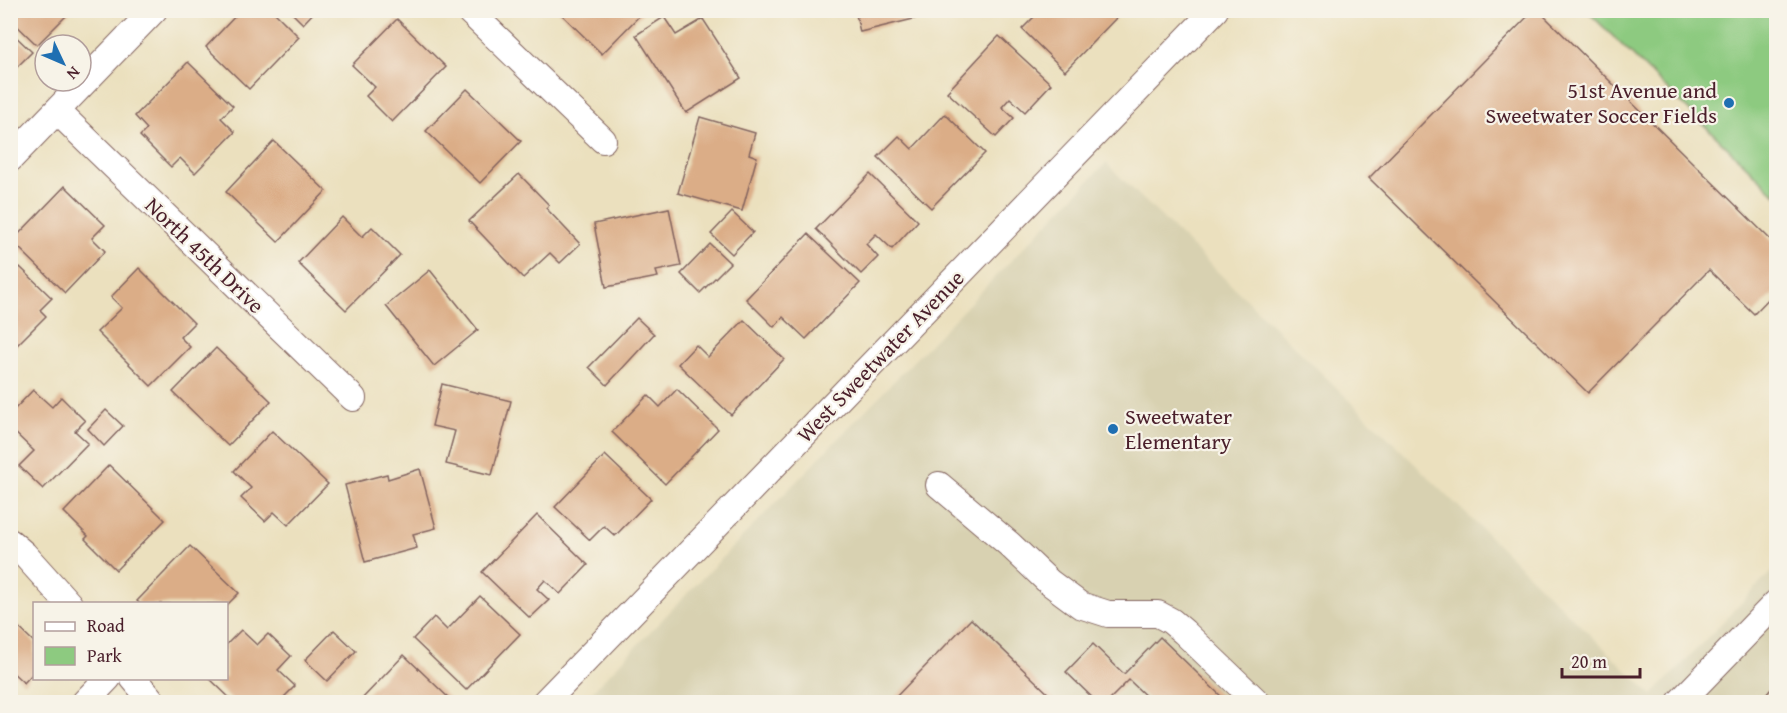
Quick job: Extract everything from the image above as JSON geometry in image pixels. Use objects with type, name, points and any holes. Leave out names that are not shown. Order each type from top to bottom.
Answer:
[{"type":"street","points":[[10,159],[154,10]]},
{"type":"street","points":[[468,10],[603,140]]},
{"type":"street","name":"West Sweetwater Avenue","points":[[545,702],[1215,10]]},
{"type":"street","name":"North 45th Drive","points":[[57,111],[353,398]]},
{"type":"street","points":[[939,485],[1009,544],[1049,582],[1080,605],[1107,614],[1158,614],[1171,621],[1257,702]]},
{"type":"street","points":[[10,542],[68,602]]},
{"type":"street","points":[[1680,702],[1776,603]]},
{"type":"street","points":[[85,702],[106,680]]},
{"type":"street","points":[[135,680],[153,702]]},
{"type":"shaded area","name":"Sweetwater Elementary","points":[[1106,163],[1652,695],[1776,567],[1776,702],[582,702]]},
{"type":"green space","name":"51st Avenue and Sweetwater Soccer Fields","points":[[1587,11],[1776,11],[1776,195]]},
{"type":"building","points":[[10,10],[72,10],[49,33],[33,33],[33,41],[10,19]]},
{"type":"building","points":[[241,10],[272,10],[299,37],[249,89],[206,47]]},
{"type":"building","points":[[289,10],[316,10],[303,24]]},
{"type":"building","points":[[557,10],[645,10],[602,54]]},
{"type":"building","points":[[855,10],[933,10],[934,14],[860,32]]},
{"type":"building","points":[[1041,10],[1112,10],[1118,16],[1065,71],[1022,29]]},
{"type":"building","points":[[1534,10],[1538,10],[1776,245],[1776,291],[1754,314],[1709,270],[1588,393],[1369,178]]},
{"type":"building","points":[[664,17],[676,35],[703,19],[741,78],[686,113],[636,35]]},
{"type":"building","points":[[397,19],[446,67],[392,122],[366,96],[375,87],[352,65]]},
{"type":"building","points":[[10,31],[32,52],[10,74]]},
{"type":"building","points":[[999,36],[1051,84],[1025,112],[1010,98],[1002,107],[1014,118],[996,137],[947,92]]},
{"type":"building","points":[[188,62],[233,106],[221,118],[235,132],[195,173],[180,158],[171,167],[140,136],[147,129],[135,116]]},
{"type":"building","points":[[467,89],[521,141],[480,183],[426,131]]},
{"type":"building","points":[[945,114],[985,153],[931,208],[878,157],[899,136],[912,149]]},
{"type":"building","points":[[700,117],[755,133],[749,154],[757,157],[742,211],[678,193]]},
{"type":"building","points":[[274,141],[326,191],[278,242],[226,192]]},
{"type":"building","points":[[519,174],[549,205],[546,208],[580,244],[560,263],[550,253],[523,278],[469,221]]},
{"type":"building","points":[[870,174],[918,221],[892,249],[876,234],[866,244],[878,257],[861,274],[816,229]]},
{"type":"building","points":[[65,186],[105,225],[92,238],[105,251],[65,293],[12,241]]},
{"type":"building","points":[[669,208],[681,266],[656,271],[658,277],[606,287],[594,224]]},
{"type":"building","points":[[732,212],[753,232],[732,254],[711,234]]},
{"type":"building","points":[[342,217],[362,237],[372,227],[400,255],[346,310],[298,263]]},
{"type":"building","points":[[808,234],[860,283],[806,339],[783,317],[774,327],[746,299]]},
{"type":"building","points":[[710,244],[730,263],[700,293],[681,274]]},
{"type":"building","points":[[20,267],[52,298],[40,310],[46,316],[10,352],[10,278]]},
{"type":"building","points":[[139,268],[194,323],[180,337],[190,347],[151,386],[97,332],[122,308],[111,297]]},
{"type":"building","points":[[430,270],[478,330],[434,366],[386,306]]},
{"type":"building","points":[[637,318],[654,334],[607,385],[589,367]]},
{"type":"building","points":[[744,320],[784,359],[731,415],[678,364],[696,345],[708,357]]},
{"type":"building","points":[[216,348],[271,401],[228,446],[173,392]]},
{"type":"building","points":[[442,384],[511,401],[492,475],[446,464],[455,431],[432,426]]},
{"type":"building","points":[[677,389],[718,429],[665,484],[612,432],[648,395],[660,407]]},
{"type":"building","points":[[33,390],[52,407],[61,397],[85,421],[75,431],[88,443],[43,489],[19,466],[34,451],[10,428],[10,414]]},
{"type":"building","points":[[106,410],[123,426],[104,446],[88,429]]},
{"type":"building","points":[[272,431],[328,484],[288,525],[274,512],[265,521],[241,498],[251,488],[234,471]]},
{"type":"building","points":[[605,455],[651,499],[615,536],[604,526],[590,540],[555,507]]},
{"type":"building","points":[[109,465],[165,520],[116,570],[85,539],[88,536],[64,512]]},
{"type":"building","points":[[420,469],[436,528],[413,534],[417,548],[365,562],[345,485],[387,474],[388,479]]},
{"type":"building","points":[[537,515],[588,565],[560,594],[545,580],[537,589],[549,600],[530,618],[482,572]]},
{"type":"building","points":[[190,546],[239,593],[228,604],[228,602],[137,601]]},
{"type":"building","points":[[480,596],[520,634],[466,690],[413,639],[434,617],[447,630]]},
{"type":"building","points":[[10,619],[33,641],[33,673],[24,683],[10,670]]},
{"type":"building","points":[[971,619],[1057,702],[891,702]]},
{"type":"building","points":[[241,630],[257,645],[268,634],[291,656],[278,670],[295,686],[279,702],[234,702],[211,680],[228,680],[228,643]]},
{"type":"building","points":[[334,630],[356,651],[327,681],[305,660]]},
{"type":"building","points":[[1160,637],[1227,702],[1152,702],[1129,680],[1107,702],[1097,702],[1066,672],[1093,644],[1124,674]]},
{"type":"building","points":[[404,655],[453,702],[359,702]]},
{"type":"building","points":[[1776,684],[1776,702],[1759,702]]},
{"type":"place","name":"51st Avenue and Sweetwater Soccer Fields","points":[[1729,103]]},
{"type":"place","name":"Sweetwater Elementary","points":[[1113,429]]}]
